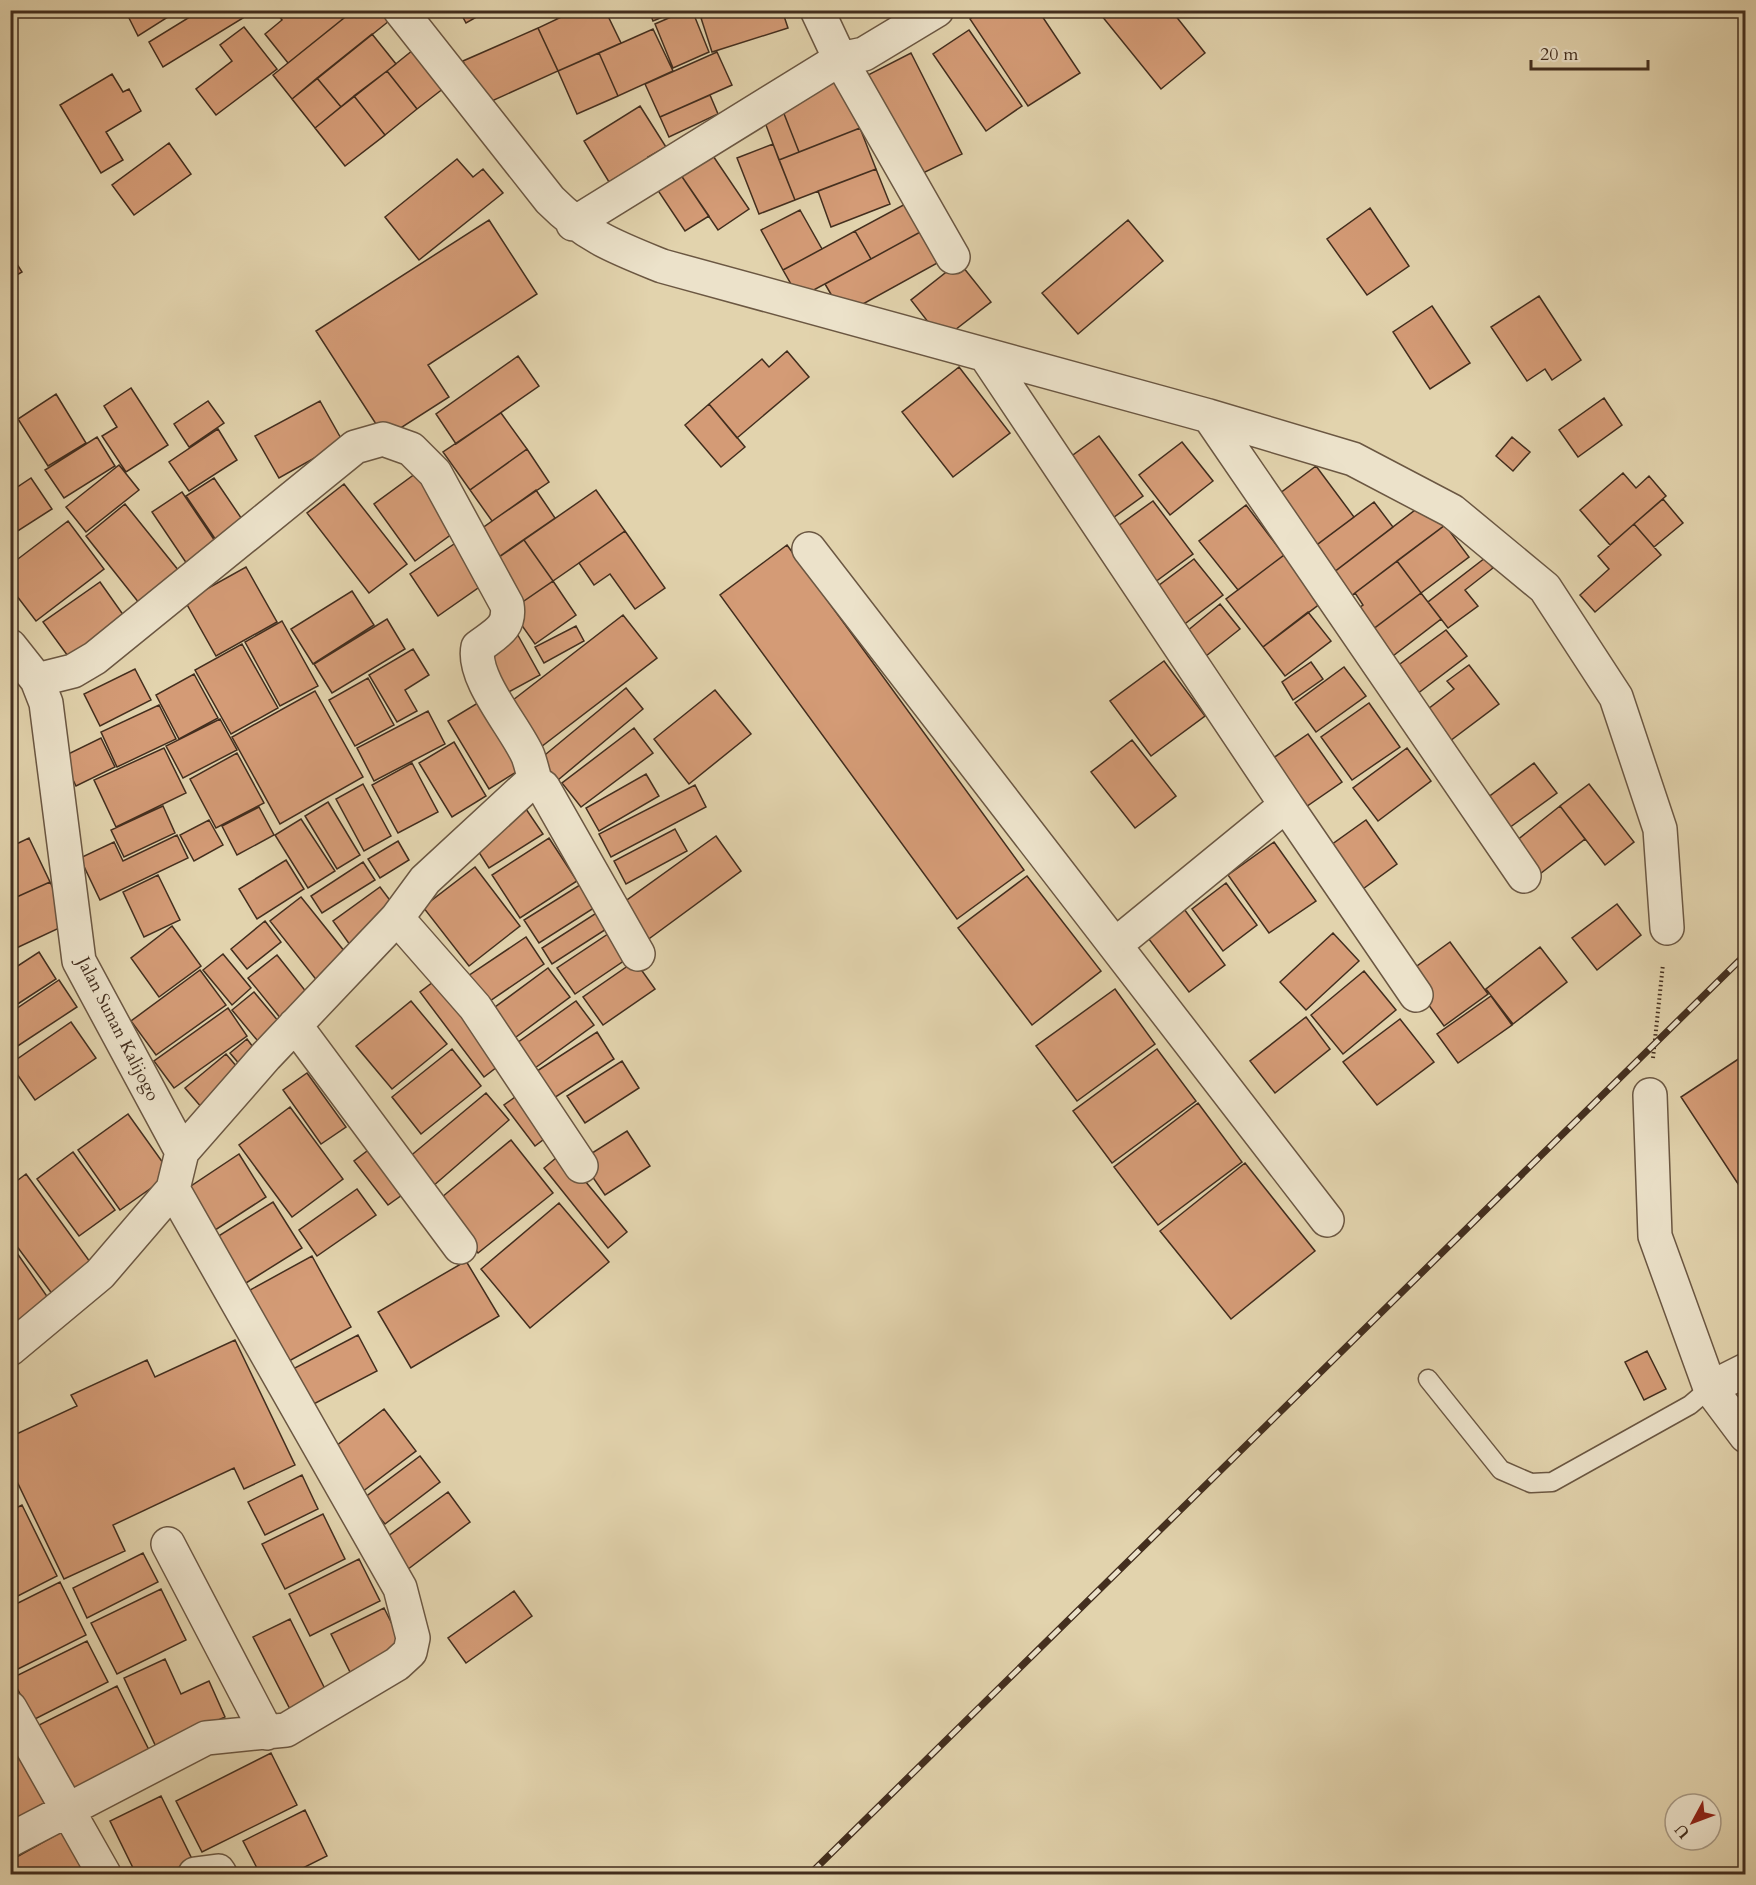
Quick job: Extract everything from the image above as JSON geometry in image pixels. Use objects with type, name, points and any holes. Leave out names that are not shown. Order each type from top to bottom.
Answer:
[{"type":"street","points":[[400,10],[550,200],[573,224],[601,241],[662,266],[1209,416],[1363,464],[1452,511],[1545,588],[1616,697],[1660,829],[1667,928]]},
{"type":"street","points":[[818,10],[840,59],[953,257]]},
{"type":"street","points":[[573,224],[840,59],[864,54],[937,10]]},
{"type":"street","points":[[986,356],[1416,995]]},
{"type":"street","points":[[1209,416],[1524,876]]},
{"type":"street","points":[[37,680],[73,671],[95,658],[355,447],[383,440],[411,449],[435,473],[507,605],[509,617],[506,626],[478,647],[476,656],[494,701],[528,755],[536,783]]},
{"type":"street","points":[[809,549],[1327,1220]]},
{"type":"street","name":"Jalan Sunan Kalijogo","points":[[10,646],[37,680],[46,703],[79,961],[182,1152]]},
{"type":"street","points":[[10,1349],[100,1274],[172,1189],[182,1152],[294,1025],[397,918],[425,880],[529,784],[536,783],[543,787],[638,954]]},
{"type":"street","points":[[1115,945],[1286,805]]},
{"type":"street","points":[[397,918],[475,1007],[580,1166]]},
{"type":"street","points":[[294,1025],[460,1247]]},
{"type":"street","points":[[1650,1095],[1655,1236],[1710,1388],[1746,1436]]},
{"type":"street","points":[[10,1840],[65,1809],[206,1738],[286,1730],[397,1664],[410,1652],[413,1638],[400,1588],[172,1189]]},
{"type":"street","points":[[1710,1388],[1746,1370]]},
{"type":"street","points":[[168,1544],[267,1733]]},
{"type":"street","points":[[10,1708],[104,1875]]},
{"type":"street","points":[[195,1875],[205,1871],[218,1871],[220,1875]]},
{"type":"lane","points":[[1428,1378],[1501,1470],[1531,1483],[1552,1482],[1690,1405],[1710,1388]]},
{"type":"path","points":[[1650,1095],[1667,928]]},
{"type":"building","points":[[125,10],[179,10],[138,36]]},
{"type":"building","points":[[201,10],[239,10],[243,18],[163,67],[149,42]]},
{"type":"building","points":[[279,10],[354,10],[288,63],[265,34],[282,20],[276,12]]},
{"type":"building","points":[[354,10],[380,10],[389,21],[292,99],[273,75]]},
{"type":"building","points":[[459,10],[489,10],[466,23]]},
{"type":"building","points":[[552,10],[576,10],[557,19]]},
{"type":"building","points":[[576,10],[605,10],[621,43],[558,71],[538,28]]},
{"type":"building","points":[[649,10],[680,10],[653,21]]},
{"type":"building","points":[[692,10],[709,52],[673,68],[655,24]]},
{"type":"building","points":[[723,10],[782,10],[788,28],[712,52],[701,18]]},
{"type":"building","points":[[982,10],[1038,10],[1080,73],[1028,106],[970,19]]},
{"type":"building","points":[[1097,10],[1171,10],[1205,53],[1161,89]]},
{"type":"building","points":[[244,27],[277,69],[216,115],[196,89],[232,61],[220,45]]},
{"type":"building","points":[[538,28],[558,71],[483,105],[463,61]]},
{"type":"building","points":[[653,29],[673,71],[618,96],[599,53]]},
{"type":"building","points":[[969,30],[1022,106],[986,131],[933,54]]},
{"type":"building","points":[[372,34],[396,64],[341,107],[317,78]]},
{"type":"building","points":[[413,50],[444,88],[417,109],[387,71]]},
{"type":"building","points":[[717,52],[732,85],[660,117],[645,84]]},
{"type":"building","points":[[599,53],[618,96],[577,114],[558,71]]},
{"type":"building","points":[[911,53],[962,154],[919,175],[868,75]]},
{"type":"building","points":[[387,71],[417,109],[385,135],[354,96]]},
{"type":"building","points":[[112,74],[123,92],[129,89],[141,111],[106,132],[123,160],[101,173],[60,105]]},
{"type":"building","points":[[317,78],[341,107],[315,128],[292,99]]},
{"type":"building","points":[[841,78],[860,128],[799,152],[779,101]]},
{"type":"building","points":[[710,95],[718,114],[669,137],[660,117]]},
{"type":"building","points":[[354,96],[385,135],[345,166],[315,128]]},
{"type":"building","points":[[779,101],[799,152],[779,160],[760,109]]},
{"type":"building","points":[[640,106],[666,147],[648,157],[652,164],[628,180],[624,173],[609,182],[584,141]]},
{"type":"building","points":[[860,128],[876,169],[795,200],[779,160]]},
{"type":"building","points":[[169,143],[191,174],[134,215],[112,185]]},
{"type":"building","points":[[705,144],[749,209],[718,230],[674,165]]},
{"type":"building","points":[[773,144],[795,200],[759,214],[737,158]]},
{"type":"building","points":[[457,159],[473,177],[483,169],[503,193],[419,260],[385,217]]},
{"type":"building","points":[[674,165],[709,216],[685,231],[651,180]]},
{"type":"building","points":[[876,169],[890,204],[831,227],[818,191]]},
{"type":"building","points":[[909,202],[924,230],[871,259],[855,231]]},
{"type":"building","points":[[1370,208],[1409,266],[1367,295],[1327,239]]},
{"type":"building","points":[[800,210],[822,249],[783,270],[761,230]]},
{"type":"building","points":[[489,220],[537,294],[428,365],[449,397],[385,438],[316,331]]},
{"type":"building","points":[[1128,220],[1163,261],[1078,334],[1042,293]]},
{"type":"building","points":[[924,230],[941,261],[843,315],[825,284]]},
{"type":"building","points":[[855,231],[871,259],[799,298],[783,270]]},
{"type":"building","points":[[10,253],[22,272],[10,279]]},
{"type":"building","points":[[959,262],[991,302],[942,340],[911,300]]},
{"type":"building","points":[[1539,296],[1581,360],[1552,380],[1545,369],[1527,381],[1491,327]]},
{"type":"building","points":[[1432,306],[1470,363],[1430,389],[1393,332]]},
{"type":"building","points":[[787,351],[809,377],[737,438],[709,404],[762,359],[769,367]]},
{"type":"building","points":[[518,356],[539,386],[456,444],[436,414]]},
{"type":"building","points":[[959,367],[1010,433],[953,477],[902,412]]},
{"type":"building","points":[[131,388],[168,445],[126,472],[102,436],[117,427],[104,406]]},
{"type":"building","points":[[56,394],[86,443],[48,466],[18,419]]},
{"type":"building","points":[[1604,398],[1622,425],[1578,457],[1559,430]]},
{"type":"building","points":[[208,401],[224,423],[189,447],[174,424]]},
{"type":"building","points":[[320,401],[343,442],[279,478],[255,436]]},
{"type":"building","points":[[709,404],[745,447],[721,467],[685,425]]},
{"type":"building","points":[[501,413],[527,449],[470,490],[443,452]]},
{"type":"building","points":[[218,429],[237,460],[189,491],[169,462]]},
{"type":"building","points":[[1099,436],[1143,496],[1106,523],[1062,463]]},
{"type":"building","points":[[97,437],[115,466],[64,498],[45,470]]},
{"type":"building","points":[[1512,437],[1530,452],[1513,471],[1496,456]]},
{"type":"building","points":[[1182,442],[1213,481],[1170,515],[1139,475]]},
{"type":"building","points":[[527,449],[549,482],[492,521],[470,490]]},
{"type":"building","points":[[119,465],[139,490],[86,532],[66,507]]},
{"type":"building","points":[[1316,466],[1354,517],[1310,550],[1271,500]]},
{"type":"building","points":[[419,471],[460,528],[415,561],[374,504]]},
{"type":"building","points":[[1623,473],[1636,488],[1649,476],[1666,496],[1610,545],[1580,510]]},
{"type":"building","points":[[31,478],[52,509],[10,536],[10,492]]},
{"type":"building","points":[[214,478],[248,528],[220,546],[186,496]]},
{"type":"building","points":[[344,484],[407,564],[369,593],[307,513]]},
{"type":"building","points":[[536,490],[555,518],[500,556],[481,529]]},
{"type":"building","points":[[596,490],[625,531],[553,581],[524,540]]},
{"type":"building","points":[[182,492],[217,544],[187,564],[152,512]]},
{"type":"building","points":[[1663,499],[1683,523],[1654,547],[1634,524]]},
{"type":"building","points":[[1153,501],[1193,554],[1147,588],[1107,534]]},
{"type":"building","points":[[1374,502],[1393,527],[1329,576],[1310,550]]},
{"type":"building","points":[[125,504],[183,576],[143,608],[86,536]]},
{"type":"building","points":[[1246,505],[1284,555],[1238,590],[1199,541]]},
{"type":"building","points":[[1419,507],[1427,517],[1435,512],[1445,525],[1347,599],[1329,576]]},
{"type":"building","points":[[68,521],[104,569],[36,621],[10,587],[10,565]]},
{"type":"building","points":[[1634,524],[1661,555],[1595,612],[1580,595],[1609,569],[1598,556]]},
{"type":"building","points":[[1445,525],[1469,557],[1421,593],[1397,561]]},
{"type":"building","points":[[625,531],[665,588],[635,609],[610,574],[594,585],[579,563]]},
{"type":"building","points":[[460,540],[488,581],[438,616],[410,574]]},
{"type":"building","points":[[524,540],[553,581],[521,603],[492,562]]},
{"type":"building","points":[[787,545],[1024,870],[957,919],[720,595]]},
{"type":"building","points":[[1284,555],[1321,603],[1263,647],[1226,599]]},
{"type":"building","points":[[1485,558],[1493,568],[1465,590],[1478,606],[1448,628],[1428,602]]},
{"type":"building","points":[[1194,559],[1223,595],[1178,629],[1150,592]]},
{"type":"building","points":[[1397,561],[1421,593],[1368,633],[1353,612],[1363,605],[1355,593]]},
{"type":"building","points":[[246,567],[277,622],[216,656],[185,601]]},
{"type":"building","points":[[553,581],[576,615],[535,644],[511,610]]},
{"type":"building","points":[[100,582],[129,623],[73,663],[43,622]]},
{"type":"building","points":[[352,591],[374,625],[313,664],[291,629]]},
{"type":"building","points":[[1421,593],[1441,619],[1389,659],[1368,633]]},
{"type":"building","points":[[1220,604],[1240,629],[1201,660],[1181,636]]},
{"type":"building","points":[[1308,612],[1331,641],[1285,676],[1263,647]]},
{"type":"building","points":[[623,615],[657,658],[537,750],[504,707]]},
{"type":"building","points":[[387,619],[405,649],[332,693],[314,664]]},
{"type":"building","points":[[282,621],[318,686],[280,706],[245,642]]},
{"type":"building","points":[[576,626],[584,641],[544,663],[535,647]]},
{"type":"building","points":[[515,630],[540,675],[507,693],[482,647]]},
{"type":"building","points":[[1446,630],[1467,656],[1417,694],[1396,667]]},
{"type":"building","points":[[242,644],[278,708],[231,734],[195,670]]},
{"type":"building","points":[[413,649],[429,675],[405,690],[417,711],[397,722],[369,675]]},
{"type":"building","points":[[1164,661],[1205,716],[1151,756],[1110,701]]},
{"type":"building","points":[[1311,662],[1323,679],[1293,700],[1282,682]]},
{"type":"building","points":[[1469,665],[1499,704],[1442,747],[1419,716],[1454,689],[1447,681]]},
{"type":"building","points":[[1344,667],[1366,696],[1316,732],[1295,703]]},
{"type":"building","points":[[135,669],[151,700],[100,726],[84,694]]},
{"type":"building","points":[[194,674],[218,718],[179,739],[156,695]]},
{"type":"building","points":[[368,678],[394,725],[355,746],[329,700]]},
{"type":"building","points":[[626,688],[643,709],[558,780],[540,759]]},
{"type":"building","points":[[715,690],[751,734],[689,784],[654,739]]},
{"type":"building","points":[[315,691],[363,777],[280,824],[232,737]]},
{"type":"building","points":[[486,698],[526,766],[489,789],[448,721]]},
{"type":"building","points":[[1369,703],[1400,747],[1352,780],[1321,737]]},
{"type":"building","points":[[159,705],[176,739],[117,767],[101,732]]},
{"type":"building","points":[[428,711],[445,744],[374,781],[357,748]]},
{"type":"building","points":[[220,719],[237,750],[183,778],[166,746]]},
{"type":"building","points":[[634,728],[653,753],[581,807],[562,783]]},
{"type":"building","points":[[1308,734],[1342,782],[1300,811],[1266,763]]},
{"type":"building","points":[[101,738],[115,767],[76,786],[62,757]]},
{"type":"building","points":[[1132,740],[1176,796],[1135,828],[1091,772]]},
{"type":"building","points":[[454,742],[486,796],[452,817],[419,763]]},
{"type":"building","points":[[164,748],[186,793],[116,827],[94,780]]},
{"type":"building","points":[[1407,748],[1431,781],[1378,821],[1353,788]]},
{"type":"building","points":[[237,753],[264,803],[216,828],[190,779]]},
{"type":"building","points":[[412,763],[438,812],[398,833],[372,785]]},
{"type":"building","points":[[1534,763],[1557,793],[1509,828],[1487,798]]},
{"type":"building","points":[[646,774],[659,796],[599,831],[586,808]]},
{"type":"building","points":[[363,784],[391,836],[364,851],[336,799]]},
{"type":"building","points":[[1589,784],[1634,842],[1605,865],[1560,806]]},
{"type":"building","points":[[695,785],[706,807],[611,857],[599,834]]},
{"type":"building","points":[[328,802],[360,855],[337,869],[305,816]]},
{"type":"building","points":[[163,806],[175,833],[124,857],[111,830]]},
{"type":"building","points":[[1560,806],[1585,839],[1536,877],[1511,845]]},
{"type":"building","points":[[259,807],[274,835],[237,855],[222,826]]},
{"type":"building","points":[[526,809],[543,834],[489,868],[473,843]]},
{"type":"building","points":[[301,819],[335,871],[308,888],[275,835]]},
{"type":"building","points":[[209,820],[223,845],[194,861],[180,835]]},
{"type":"building","points":[[1366,820],[1397,864],[1356,894],[1324,850]]},
{"type":"building","points":[[675,829],[687,851],[626,884],[614,861]]},
{"type":"building","points":[[177,835],[188,858],[100,900],[80,858],[114,842],[123,861]]},
{"type":"building","points":[[716,836],[741,871],[646,941],[620,905]]},
{"type":"building","points":[[29,838],[50,882],[10,900],[10,847]]},
{"type":"building","points":[[549,838],[577,881],[520,918],[492,875]]},
{"type":"building","points":[[398,841],[409,860],[380,878],[368,859]]},
{"type":"building","points":[[1274,842],[1316,901],[1269,933],[1228,875]]},
{"type":"building","points":[[286,860],[304,889],[257,919],[239,889]]},
{"type":"building","points":[[363,862],[375,880],[322,913],[311,896]]},
{"type":"building","points":[[475,867],[520,926],[469,966],[423,907]]},
{"type":"building","points":[[158,875],[180,920],[144,937],[123,892]]},
{"type":"building","points":[[1027,876],[1101,971],[1032,1025],[958,928]]},
{"type":"building","points":[[50,882],[70,923],[10,951],[10,900]]},
{"type":"building","points":[[583,883],[597,906],[539,943],[524,920]]},
{"type":"building","points":[[1226,883],[1257,925],[1223,951],[1192,909]]},
{"type":"building","points":[[380,887],[398,911],[350,945],[333,921]]},
{"type":"building","points":[[301,897],[349,957],[318,982],[270,921]]},
{"type":"building","points":[[1179,902],[1225,965],[1189,992],[1142,930]]},
{"type":"building","points":[[1617,904],[1641,935],[1597,970],[1572,938]]},
{"type":"building","points":[[601,910],[611,926],[552,964],[542,948]]},
{"type":"building","points":[[265,921],[281,942],[247,969],[231,949]]},
{"type":"building","points":[[172,926],[201,966],[159,997],[131,958]]},
{"type":"building","points":[[614,930],[631,956],[575,994],[557,968]]},
{"type":"building","points":[[1333,933],[1359,961],[1306,1010],[1280,982]]},
{"type":"building","points":[[526,937],[544,964],[487,1003],[468,976]]},
{"type":"building","points":[[1450,942],[1488,994],[1444,1026],[1406,974]]},
{"type":"building","points":[[1540,947],[1567,982],[1513,1024],[1486,989]]},
{"type":"building","points":[[39,952],[56,979],[10,1009],[10,971]]},
{"type":"building","points":[[223,954],[251,988],[232,1005],[203,970]]},
{"type":"building","points":[[277,955],[315,1003],[286,1025],[248,978]]},
{"type":"building","points":[[635,961],[655,989],[603,1025],[583,997]]},
{"type":"building","points":[[548,968],[570,997],[512,1040],[491,1010]]},
{"type":"building","points":[[200,970],[226,1005],[156,1055],[131,1021]]},
{"type":"building","points":[[1364,971],[1396,1010],[1343,1054],[1311,1015]]},
{"type":"building","points":[[441,976],[506,1060],[484,1077],[420,992]]},
{"type":"building","points":[[59,980],[77,1007],[10,1051],[10,1013]]},
{"type":"building","points":[[1115,989],[1155,1044],[1077,1101],[1036,1046]]},
{"type":"building","points":[[254,992],[284,1028],[262,1046],[232,1010]]},
{"type":"building","points":[[1491,996],[1512,1025],[1458,1063],[1437,1034]]},
{"type":"building","points":[[411,1001],[447,1044],[392,1089],[356,1046]]},
{"type":"building","points":[[576,1001],[594,1025],[535,1068],[517,1043]]},
{"type":"building","points":[[228,1008],[247,1036],[174,1088],[154,1061]]},
{"type":"building","points":[[1306,1017],[1330,1049],[1275,1093],[1250,1061]]},
{"type":"building","points":[[1400,1019],[1434,1062],[1377,1105],[1343,1062]]},
{"type":"building","points":[[71,1022],[96,1058],[35,1100],[10,1064]]},
{"type":"building","points":[[597,1032],[614,1059],[554,1098],[537,1071]]},
{"type":"building","points":[[247,1039],[262,1059],[246,1072],[230,1053]]},
{"type":"building","points":[[452,1049],[481,1086],[421,1134],[392,1097]]},
{"type":"building","points":[[1157,1049],[1196,1101],[1112,1163],[1073,1111]]},
{"type":"building","points":[[226,1054],[243,1074],[202,1108],[185,1088]]},
{"type":"building","points":[[1746,1054],[1746,1196],[1681,1097]]},
{"type":"building","points":[[622,1061],[639,1088],[585,1123],[567,1096]]},
{"type":"building","points":[[307,1073],[346,1127],[321,1144],[283,1090]]},
{"type":"building","points":[[522,1092],[552,1133],[535,1146],[504,1105]]},
{"type":"building","points":[[486,1093],[509,1120],[432,1187],[408,1158]]},
{"type":"building","points":[[1198,1103],[1242,1162],[1158,1225],[1114,1167]]},
{"type":"building","points":[[290,1107],[343,1179],[292,1217],[239,1145]]},
{"type":"building","points":[[128,1114],[171,1174],[120,1210],[78,1150]]},
{"type":"building","points":[[627,1131],[650,1166],[605,1195],[581,1160]]},
{"type":"building","points":[[511,1140],[553,1193],[478,1253],[436,1202]]},
{"type":"building","points":[[375,1145],[409,1190],[388,1205],[354,1161]]},
{"type":"building","points":[[73,1152],[115,1210],[79,1236],[37,1179]]},
{"type":"building","points":[[562,1153],[627,1232],[608,1248],[544,1168]]},
{"type":"building","points":[[239,1154],[266,1197],[206,1236],[179,1194]]},
{"type":"building","points":[[1245,1163],[1315,1251],[1231,1319],[1160,1231]]},
{"type":"building","points":[[26,1174],[93,1266],[53,1295],[10,1237],[10,1186]]},
{"type":"building","points":[[357,1189],[376,1215],[317,1256],[299,1230]]},
{"type":"building","points":[[273,1202],[302,1248],[238,1288],[209,1242]]},
{"type":"building","points":[[559,1203],[609,1262],[530,1328],[481,1269]]},
{"type":"building","points":[[10,1243],[53,1305],[10,1334]]},
{"type":"building","points":[[312,1256],[351,1327],[280,1366],[241,1295]]},
{"type":"building","points":[[466,1261],[499,1316],[411,1368],[378,1312]]},
{"type":"building","points":[[358,1335],[377,1371],[308,1407],[289,1371]]},
{"type":"building","points":[[235,1340],[295,1465],[244,1489],[234,1468],[113,1525],[125,1551],[64,1579],[10,1467],[10,1437],[77,1406],[71,1395],[147,1360],[155,1377]]},
{"type":"building","points":[[1647,1351],[1666,1389],[1644,1400],[1625,1362]]},
{"type":"building","points":[[384,1409],[416,1451],[358,1495],[327,1453]]},
{"type":"building","points":[[420,1456],[440,1482],[385,1524],[364,1498]]},
{"type":"building","points":[[302,1475],[318,1509],[265,1535],[248,1502]]},
{"type":"building","points":[[448,1492],[470,1522],[403,1573],[380,1542]]},
{"type":"building","points":[[22,1505],[57,1576],[10,1600],[10,1511]]},
{"type":"building","points":[[323,1514],[345,1559],[285,1589],[262,1544]]},
{"type":"building","points":[[143,1553],[158,1582],[87,1618],[73,1588]]},
{"type":"building","points":[[359,1559],[380,1601],[310,1636],[289,1594]]},
{"type":"building","points":[[60,1582],[86,1635],[10,1673],[10,1607]]},
{"type":"building","points":[[161,1589],[186,1640],[117,1674],[91,1623]]},
{"type":"building","points":[[514,1591],[532,1616],[466,1663],[448,1638]]},
{"type":"building","points":[[384,1608],[407,1654],[354,1680],[331,1634]]},
{"type":"building","points":[[290,1619],[329,1697],[293,1715],[253,1637]]},
{"type":"building","points":[[87,1641],[108,1682],[33,1720],[12,1678]]},
{"type":"building","points":[[165,1659],[181,1694],[209,1681],[225,1717],[157,1749],[124,1678]]},
{"type":"building","points":[[117,1686],[150,1752],[72,1791],[39,1725]]},
{"type":"building","points":[[17,1741],[50,1800],[16,1819],[10,1809],[10,1745]]},
{"type":"building","points":[[271,1753],[297,1805],[202,1852],[176,1801]]},
{"type":"building","points":[[161,1796],[193,1861],[166,1874],[136,1874],[110,1821]]},
{"type":"building","points":[[305,1810],[327,1856],[291,1874],[260,1874],[243,1841]]},
{"type":"building","points":[[70,1827],[96,1874],[21,1874],[13,1859]]},
{"type":"railway","points":[[810,1874],[1746,954]]}]
